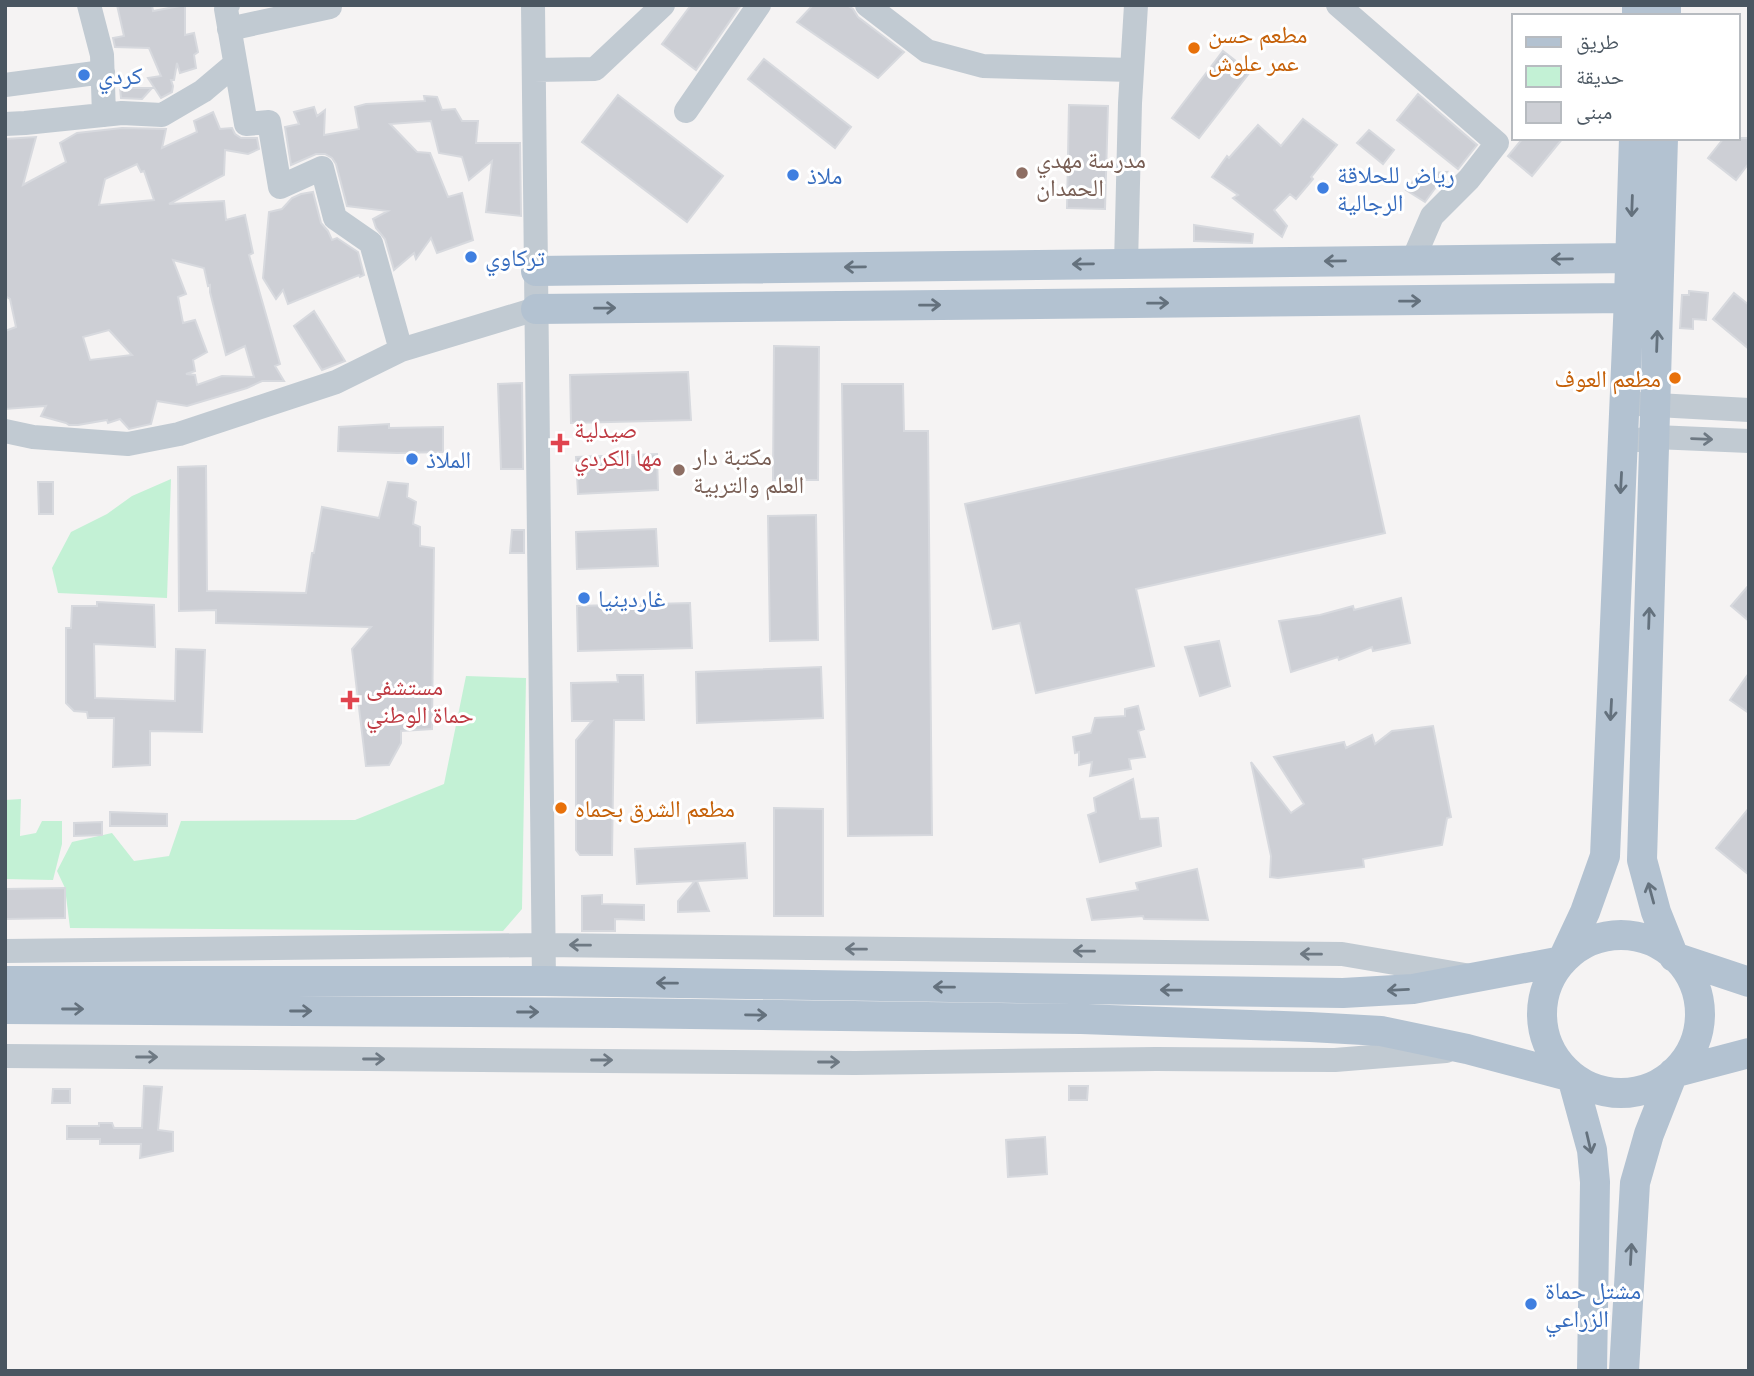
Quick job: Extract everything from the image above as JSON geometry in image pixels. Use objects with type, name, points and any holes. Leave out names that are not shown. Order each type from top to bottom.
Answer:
[{"type":"main road","points":[[1592,1371],[1595,1182],[1592,1150],[1572,1077],[1555,1059],[1545,1036],[1542,1011],[1547,984],[1562,961],[1585,912],[1605,856],[1634,140]]},
{"type":"main road","points":[[1663,140],[1642,860],[1656,912],[1674,957],[1749,982]]},
{"type":"main road","points":[[536,271],[1630,258]]},
{"type":"main road","points":[[536,309],[1629,299]]},
{"type":"main road","points":[[5,981],[544,981],[1343,993],[1413,989],[1562,961],[1583,944],[1609,935],[1637,936],[1662,946],[1683,965],[1696,989],[1700,1016],[1695,1041],[1684,1063],[1665,1080],[1643,1090],[1618,1094],[1594,1089],[1572,1077],[1467,1049],[1381,1031],[1310,1027],[1081,1019],[5,1009]]},
{"type":"main road","points":[[1673,1073],[1749,1054]]},
{"type":"main road","points":[[1625,1371],[1635,1183],[1648,1133],[1673,1073]]},
{"type":"street","points":[[89,5],[102,55],[104,115]]},
{"type":"street","points":[[330,5],[229,17],[246,124],[269,122],[280,187],[322,168],[335,218],[371,243],[401,350]]},
{"type":"street","points":[[533,5],[544,981]]},
{"type":"street","points":[[534,70],[595,69],[663,5]]},
{"type":"street","points":[[686,111],[759,5]]},
{"type":"street","points":[[1126,264],[1136,5]]},
{"type":"street","points":[[1338,5],[1497,143],[1469,179],[1432,216],[1413,260]]},
{"type":"street","points":[[879,10],[927,51],[982,66],[1132,70]]},
{"type":"street","points":[[5,124],[122,113],[162,115],[203,91],[235,64]]},
{"type":"street","points":[[5,85],[103,72]]},
{"type":"street","points":[[5,431],[33,437],[128,444],[179,434],[336,382],[401,350],[536,309]]},
{"type":"street","points":[[1625,404],[1749,410]]},
{"type":"street","points":[[1623,442],[1655,437],[1749,441]]},
{"type":"street","points":[[5,951],[543,945],[1342,954],[1476,977]]},
{"type":"street","points":[[1674,957],[1749,965]]},
{"type":"street","points":[[5,1056],[855,1063],[1156,1059],[1335,1060],[1467,1049]]},
{"type":"green space","points":[[171,479],[167,598],[58,593],[52,568],[71,532],[107,514],[132,496]]},
{"type":"green space","points":[[466,676],[526,678],[522,909],[503,931],[70,928],[65,888],[57,871],[72,842],[112,833],[134,861],[169,856],[181,821],[355,820],[444,784]]},
{"type":"green space","points":[[21,799],[20,836],[36,833],[42,821],[62,821],[62,844],[53,880],[5,879],[5,800]]},
{"type":"building","points":[[117,5],[152,5],[153,11],[185,5],[185,35],[194,33],[198,52],[194,55],[196,68],[180,73],[177,63],[174,80],[171,80],[172,92],[161,98],[148,78],[161,76],[149,48],[115,47],[113,38],[124,36]]},
{"type":"building","points":[[691,5],[741,5],[696,70],[662,44]]},
{"type":"building","points":[[813,5],[847,5],[858,17],[904,52],[878,78],[797,22]]},
{"type":"building","points":[[1223,51],[1250,72],[1199,138],[1172,118]]},
{"type":"building","points":[[764,59],[851,127],[835,148],[748,79]]},
{"type":"building","points":[[120,88],[152,88],[142,99],[121,98]]},
{"type":"building","points":[[1418,94],[1477,145],[1458,169],[1397,120]]},
{"type":"building","points":[[618,95],[723,176],[687,222],[582,142]]},
{"type":"building","points":[[424,96],[437,97],[442,110],[455,109],[462,121],[478,121],[476,143],[520,143],[521,216],[486,212],[492,161],[469,180],[462,157],[439,153],[431,121],[390,124],[417,152],[430,153],[448,197],[462,193],[473,240],[437,253],[431,238],[416,259],[414,253],[394,270],[385,239],[373,219],[388,211],[347,206],[336,164],[325,154],[316,154],[291,165],[285,127],[299,124],[294,112],[314,107],[317,116],[325,110],[324,135],[359,129],[355,107],[425,101]]},
{"type":"building","points":[[1069,105],[1108,106],[1105,209],[1067,208]]},
{"type":"building","points":[[213,112],[220,129],[232,128],[241,138],[257,138],[259,149],[248,154],[225,150],[224,175],[169,204],[224,201],[226,220],[245,215],[253,253],[249,255],[280,364],[275,366],[284,381],[262,381],[187,406],[157,401],[151,424],[129,429],[120,419],[108,423],[107,420],[69,425],[41,416],[46,406],[5,409],[5,331],[16,327],[10,299],[5,296],[5,139],[36,137],[23,185],[66,162],[60,143],[77,133],[122,128],[166,129],[162,148],[197,132],[194,121]],"holes":[[[137,164],[141,172],[144,171],[154,200],[99,205],[105,179]],[[173,260],[204,268],[226,355],[245,346],[254,377],[222,376],[197,385],[195,375],[186,374],[195,371],[193,360],[207,352],[195,320],[183,323],[178,297],[186,294]],[[109,330],[132,355],[90,360],[83,337]]]},
{"type":"building","points":[[1303,119],[1337,145],[1296,199],[1290,194],[1274,210],[1287,226],[1282,237],[1233,198],[1238,195],[1212,177],[1227,156],[1229,158],[1258,125],[1281,146]]},
{"type":"building","points":[[1369,130],[1394,150],[1383,164],[1357,143]]},
{"type":"building","points":[[1749,138],[1749,163],[1736,180],[1708,158],[1722,140]]},
{"type":"building","points":[[1521,140],[1561,140],[1532,176],[1508,156]]},
{"type":"building","points":[[1447,172],[1425,202],[1406,190],[1419,174]]},
{"type":"building","points":[[313,192],[321,223],[332,240],[337,238],[358,252],[364,275],[288,304],[283,290],[276,299],[263,278],[269,212],[282,209],[292,198]]},
{"type":"building","points":[[1194,225],[1253,234],[1252,243],[1194,241]]},
{"type":"building","points":[[1689,291],[1708,293],[1706,320],[1693,319],[1693,329],[1680,328],[1682,295],[1689,295]]},
{"type":"building","points":[[1734,293],[1749,305],[1749,349],[1713,319]]},
{"type":"building","points":[[314,311],[345,361],[322,370],[294,326]]},
{"type":"building","points":[[774,346],[819,347],[818,480],[773,480]]},
{"type":"building","points":[[688,372],[691,420],[571,423],[570,375]]},
{"type":"building","points":[[522,383],[523,469],[501,469],[498,384]]},
{"type":"building","points":[[842,384],[903,384],[904,431],[928,431],[932,835],[848,836]]},
{"type":"building","points":[[1359,416],[1385,533],[1136,589],[1154,666],[1036,693],[1020,623],[993,629],[965,504]]},
{"type":"building","points":[[389,424],[389,428],[443,427],[443,452],[338,451],[339,427]]},
{"type":"building","points":[[657,454],[658,490],[578,494],[576,457]]},
{"type":"building","points":[[206,466],[207,591],[306,593],[322,507],[379,518],[388,482],[408,484],[407,497],[416,502],[413,524],[420,527],[420,546],[434,548],[432,729],[401,731],[401,743],[389,765],[366,766],[352,649],[371,627],[216,623],[216,610],[179,611],[178,467]]},
{"type":"building","points":[[38,482],[53,482],[53,514],[39,514]]},
{"type":"building","points":[[816,515],[818,640],[770,641],[768,516]]},
{"type":"building","points":[[656,529],[658,566],[577,569],[576,532]]},
{"type":"building","points":[[512,530],[524,530],[524,553],[510,553]]},
{"type":"building","points":[[1749,585],[1749,621],[1731,606]]},
{"type":"building","points":[[1401,598],[1410,643],[1373,651],[1372,647],[1339,660],[1338,657],[1291,672],[1279,621],[1320,615],[1353,606],[1354,610]]},
{"type":"building","points":[[97,602],[154,605],[155,647],[94,644],[95,698],[175,701],[176,649],[205,650],[202,732],[150,731],[150,765],[113,767],[114,718],[88,718],[87,712],[74,711],[66,703],[66,628],[71,628],[72,606],[97,606]]},
{"type":"building","points":[[690,603],[692,648],[578,651],[577,606]]},
{"type":"building","points":[[1219,641],[1230,686],[1200,696],[1185,647]]},
{"type":"building","points":[[821,667],[823,718],[697,723],[696,672]]},
{"type":"building","points":[[1749,673],[1749,713],[1730,700]]},
{"type":"building","points":[[617,675],[643,675],[644,720],[614,720],[612,855],[580,855],[576,850],[576,740],[592,721],[572,721],[571,683],[618,682]]},
{"type":"building","points":[[1138,706],[1144,729],[1138,731],[1145,757],[1129,759],[1131,769],[1090,776],[1092,762],[1079,765],[1079,752],[1075,753],[1073,737],[1091,733],[1095,718],[1125,716],[1125,709]]},
{"type":"building","points":[[1433,726],[1451,817],[1447,818],[1442,845],[1363,859],[1364,867],[1270,877],[1271,856],[1251,762],[1291,813],[1304,804],[1274,757],[1344,742],[1346,748],[1372,735],[1375,744],[1392,731]]},
{"type":"building","points":[[1133,779],[1140,819],[1158,818],[1161,846],[1100,862],[1088,815],[1096,812],[1094,798]]},
{"type":"building","points":[[774,808],[823,809],[823,916],[774,916]]},
{"type":"building","points":[[1749,808],[1749,875],[1716,848]]},
{"type":"building","points":[[110,812],[167,814],[167,826],[110,826]]},
{"type":"building","points":[[102,822],[102,835],[74,836],[74,823]]},
{"type":"building","points":[[745,843],[747,878],[697,881],[709,911],[678,912],[678,901],[695,881],[637,884],[635,849]]},
{"type":"building","points":[[1197,869],[1208,920],[1144,919],[1143,916],[1092,920],[1087,899],[1138,890],[1136,883]]},
{"type":"building","points":[[65,888],[65,918],[5,919],[5,889]]},
{"type":"building","points":[[602,895],[602,904],[644,905],[644,920],[615,919],[615,931],[582,931],[582,896]]},
{"type":"building","points":[[144,1086],[162,1087],[158,1130],[173,1132],[173,1151],[140,1158],[141,1144],[100,1144],[100,1139],[67,1139],[67,1126],[99,1126],[99,1123],[112,1123],[114,1128],[142,1128]]},
{"type":"building","points":[[1069,1086],[1088,1086],[1087,1100],[1069,1100]]},
{"type":"building","points":[[53,1089],[70,1089],[70,1103],[52,1103]]},
{"type":"building","points":[[1045,1137],[1047,1174],[1008,1177],[1006,1140]]},
{"type":"place","name":"مطعم حسن عمر علوش","points":[[1194,48]]},
{"type":"place","name":"كردي","points":[[84,75]]},
{"type":"place","name":"مدرسة مهدي الحمدان","points":[[1022,173]]},
{"type":"place","name":"ملاذ","points":[[793,175]]},
{"type":"place","name":"رياض للحلاقة الرجالية","points":[[1323,188]]},
{"type":"place","name":"تركاوي","points":[[471,257]]},
{"type":"place","name":"مطعم العوف","points":[[1675,378]]},
{"type":"place","name":"صيدلية مها الكردي","points":[[560,443]]},
{"type":"place","name":"الملاذ","points":[[412,459]]},
{"type":"place","name":"مكتبة دار العلم والتربية","points":[[679,470]]},
{"type":"place","name":"غاردينيا","points":[[584,598]]},
{"type":"place","name":"مستشفى حماة الوطني","points":[[350,700]]},
{"type":"place","name":"مطعم الشرق بحماه","points":[[561,808]]},
{"type":"place","name":"مشتل حماة الزراعي","points":[[1531,1304]]}]
